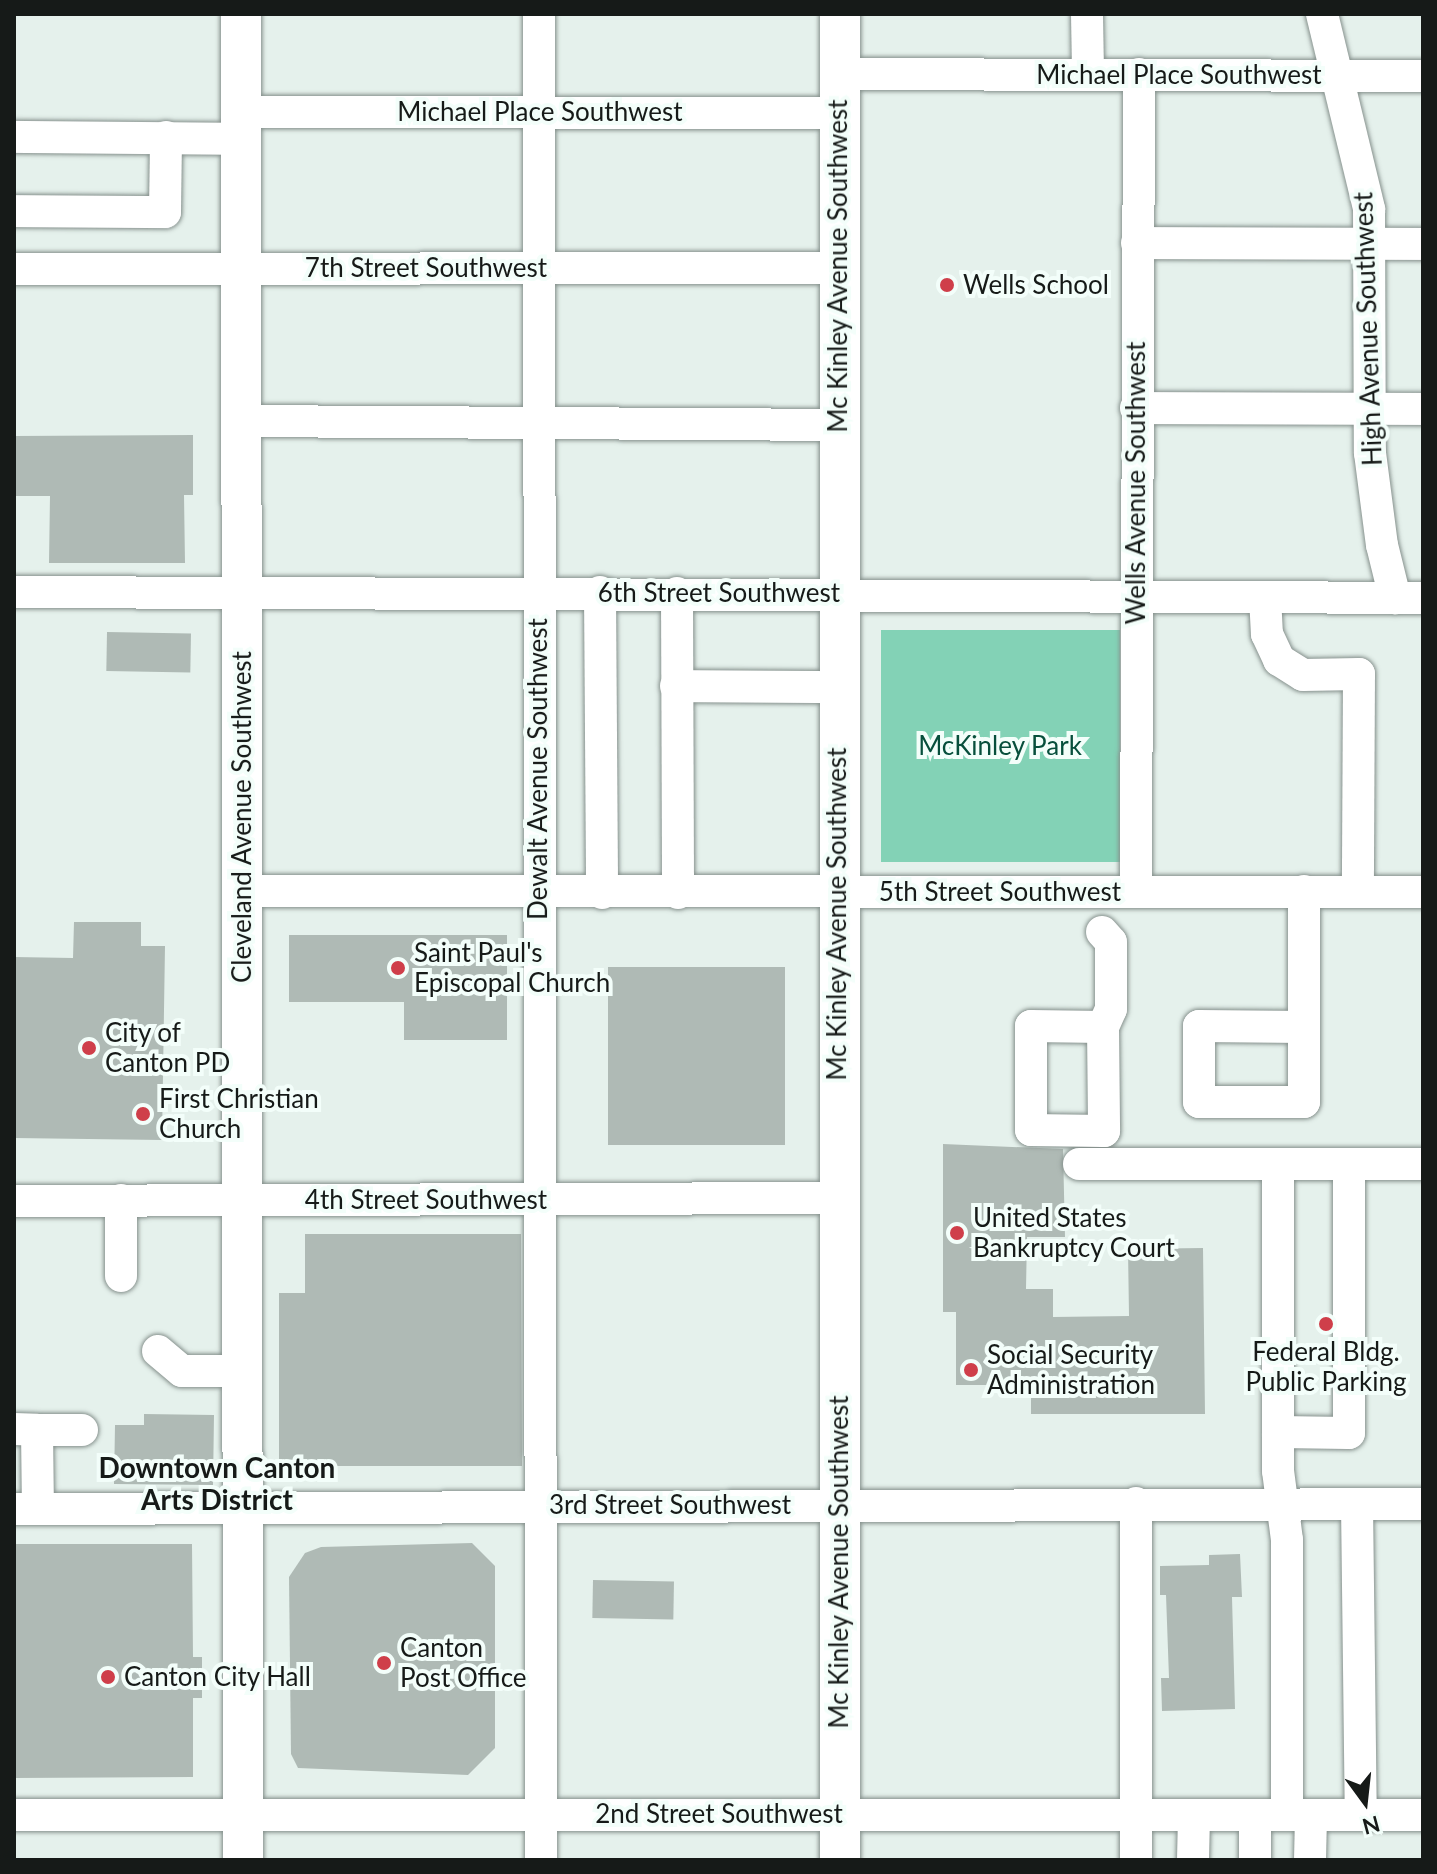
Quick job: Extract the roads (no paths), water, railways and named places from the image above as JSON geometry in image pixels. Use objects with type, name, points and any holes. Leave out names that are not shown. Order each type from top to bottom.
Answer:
[{"type":"main road","name":"Cleveland Avenue Southwest","points":[[241,14],[243,1860]]},
{"type":"main road","name":"Mc Kinley Avenue Southwest","points":[[840,14],[836,593],[840,1860]]},
{"type":"street","name":"Dewalt Avenue Southwest","points":[[539,14],[541,1860]]},
{"type":"street","points":[[1087,14],[1088,74]]},
{"type":"street","name":"High Avenue Southwest","points":[[1322,14],[1369,209],[1373,486],[1409,598]]},
{"type":"street","name":"Michael Place Southwest","points":[[839,74],[1423,76]]},
{"type":"street","name":"Wells Avenue Southwest","points":[[1136,892],[1139,74]]},
{"type":"street","name":"Michael Place Southwest","points":[[14,137],[166,137],[241,125],[538,111],[839,113]]},
{"type":"street","points":[[14,211],[165,212],[166,137]]},
{"type":"street","points":[[1137,243],[1423,244]]},
{"type":"street","name":"7th Street Southwest","points":[[14,269],[838,268]]},
{"type":"street","points":[[1136,408],[1423,409]]},
{"type":"street","points":[[242,421],[838,425]]},
{"type":"street","name":"6th Street Southwest","points":[[14,592],[836,593],[1409,598]]},
{"type":"street","points":[[600,592],[602,893]]},
{"type":"street","points":[[677,593],[678,893]]},
{"type":"street","points":[[1265,597],[1267,634],[1279,660],[1303,675],[1359,674],[1358,892]]},
{"type":"street","points":[[676,686],[837,687]]},
{"type":"street","name":"5th Street Southwest","points":[[242,891],[1423,892]]},
{"type":"street","points":[[1304,891],[1304,1027]]},
{"type":"street","points":[[1102,892],[1102,932],[1111,942],[1111,1009],[1103,1027]]},
{"type":"street","points":[[1079,1164],[1423,1164]]},
{"type":"street","points":[[1278,1164],[1278,1432],[1299,1815],[1310,1860]]},
{"type":"street","points":[[1278,1432],[1349,1433],[1349,1165]]},
{"type":"street","name":"4th Street Southwest","points":[[14,1201],[838,1198]]},
{"type":"street","points":[[121,1200],[121,1276]]},
{"type":"street","points":[[158,1351],[182,1371],[244,1371]]},
{"type":"street","points":[[26,1509],[26,1429],[82,1430]]},
{"type":"street","points":[[1136,1503],[1136,1860]]},
{"type":"street","points":[[1357,1504],[1361,1815]]},
{"type":"street","name":"3rd Street Southwest","points":[[26,1509],[1423,1504]]},
{"type":"street","name":"2nd Street Southwest","points":[[14,1815],[1423,1815]]},
{"type":"street","points":[[1193,1860],[1194,1815]]},
{"type":"street","points":[[1255,1815],[1255,1860]]},
{"type":"place","name":"Wells School","points":[[947,285]]},
{"type":"place","name":"Saint Paul's Episcopal Church","points":[[398,968]]},
{"type":"place","name":"City of Canton PD","points":[[89,1048]]},
{"type":"place","name":"First Christian Church","points":[[143,1114]]},
{"type":"place","name":"United States Bankruptcy Court","points":[[957,1233]]},
{"type":"place","name":"Federal Bldg. Public Parking","points":[[1326,1324]]},
{"type":"place","name":"Social Security Administration","points":[[971,1370]]},
{"type":"place","name":"Canton Post Office","points":[[384,1663]]},
{"type":"place","name":"Canton City Hall","points":[[108,1677]]},
{"type":"district","name":"Downtown Canton Arts District","points":[[217,1483]]},
{"type":"park label","name":"McKinley Park","points":[[1000,746]]}]
